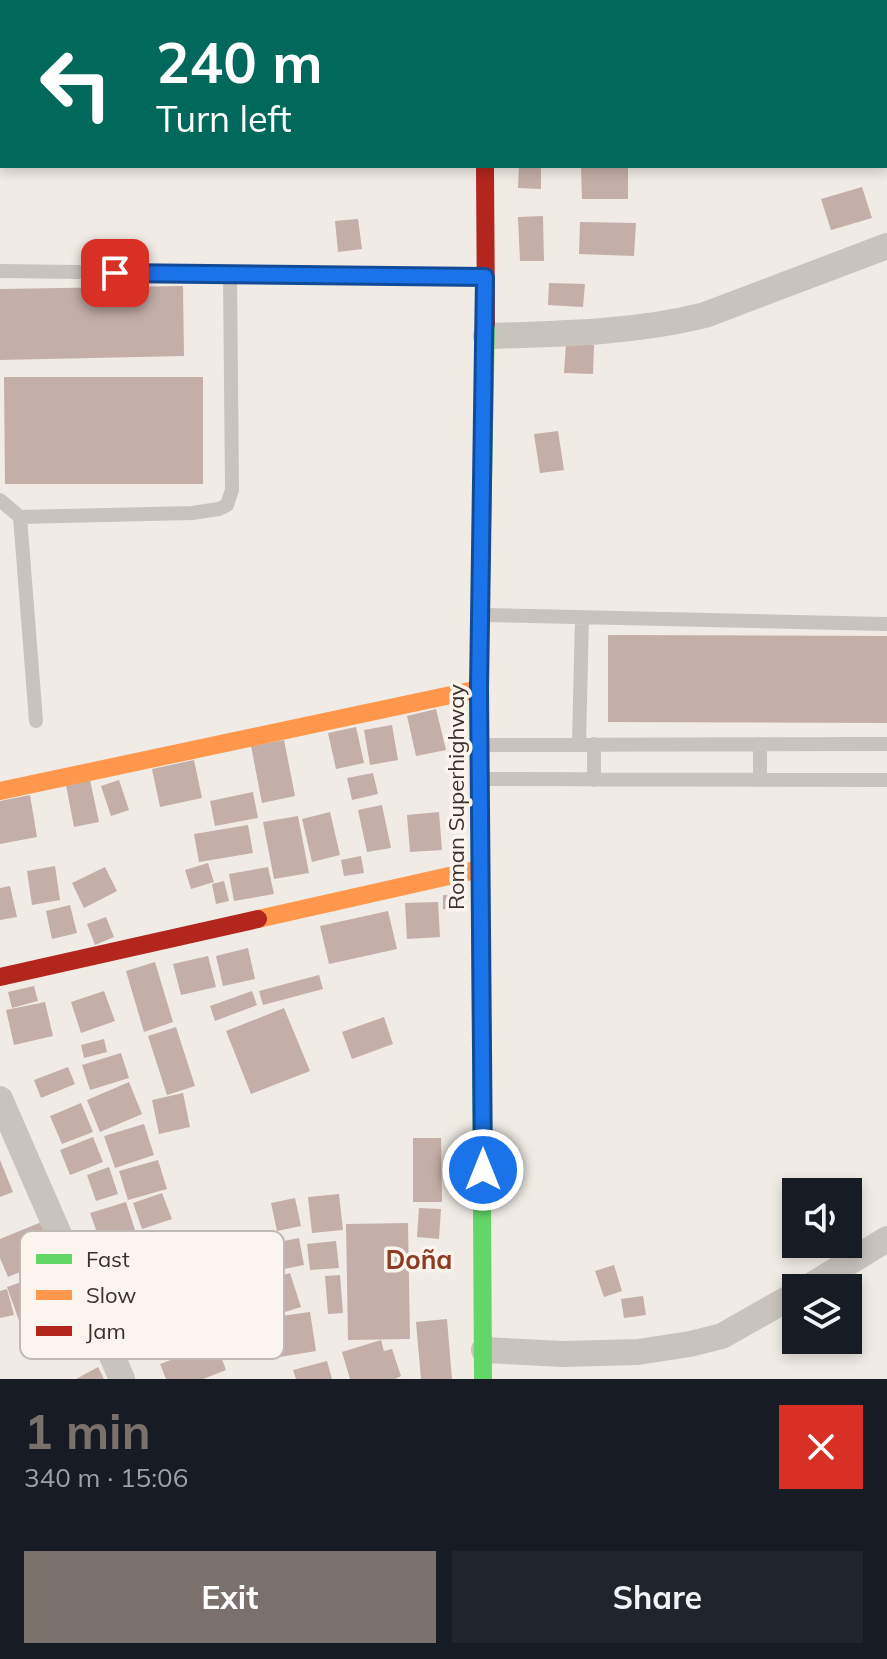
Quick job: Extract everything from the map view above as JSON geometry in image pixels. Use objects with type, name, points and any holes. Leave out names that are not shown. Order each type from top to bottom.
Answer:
[{"type":"main road","name":"Roman Superhighway","points":[[483,1379],[479,689],[486,336],[485,168]]},
{"type":"main road","points":[[0,791],[479,689]]},
{"type":"main road","points":[[0,977],[480,869]]},
{"type":"street","points":[[486,336],[565,334],[675,322],[705,315],[887,246]]},
{"type":"street","points":[[0,1099],[58,1231]]},
{"type":"street","points":[[830,1274],[887,1239]]},
{"type":"street","points":[[484,1350],[563,1354],[638,1352],[690,1344],[722,1336],[782,1302]]},
{"type":"street","points":[[113,1359],[122,1379]]},
{"type":"lane","points":[[0,271],[485,277]]},
{"type":"lane","points":[[0,500],[20,517],[192,513],[227,505],[232,497],[230,274]]},
{"type":"lane","points":[[20,517],[36,721]]},
{"type":"lane","points":[[480,615],[887,624]]},
{"type":"lane","points":[[582,617],[587,744],[594,780]]},
{"type":"lane","points":[[760,744],[760,780]]},
{"type":"lane","points":[[480,745],[887,744]]},
{"type":"lane","points":[[480,779],[887,780]]},
{"type":"building","points":[[519,168],[541,168],[541,189],[518,188]]},
{"type":"building","points":[[581,168],[628,168],[628,199],[582,199]]},
{"type":"building","points":[[862,187],[872,218],[831,230],[821,199]]},
{"type":"building","points":[[543,216],[544,261],[520,261],[518,217]]},
{"type":"building","points":[[358,219],[362,249],[338,252],[335,221]]},
{"type":"building","points":[[580,222],[636,223],[634,256],[579,254]]},
{"type":"building","points":[[549,283],[585,284],[583,307],[548,305]]},
{"type":"building","points":[[183,286],[184,356],[0,360],[0,289]]},
{"type":"building","points":[[566,344],[594,345],[593,374],[564,373]]},
{"type":"building","points":[[4,377],[203,377],[203,484],[5,484]]},
{"type":"building","points":[[558,431],[564,470],[540,473],[534,434]]},
{"type":"building","points":[[608,635],[887,636],[887,723],[608,722]]},
{"type":"building","points":[[436,709],[446,750],[416,756],[407,716]]},
{"type":"building","points":[[392,725],[398,760],[370,765],[364,730]]},
{"type":"building","points":[[356,727],[364,763],[336,769],[328,733]]},
{"type":"building","points":[[284,740],[295,796],[262,803],[251,746]]},
{"type":"building","points":[[194,760],[202,798],[160,807],[152,769]]},
{"type":"building","points":[[373,773],[378,794],[352,800],[347,778]]},
{"type":"building","points":[[90,780],[99,822],[74,827],[66,785]]},
{"type":"building","points":[[119,780],[129,810],[111,816],[101,786]]},
{"type":"building","points":[[253,792],[258,818],[215,826],[210,801]]},
{"type":"building","points":[[30,795],[37,837],[0,844],[0,801]]},
{"type":"building","points":[[382,805],[391,848],[367,852],[358,810]]},
{"type":"building","points":[[330,812],[340,855],[312,862],[302,819]]},
{"type":"building","points":[[439,812],[442,850],[410,852],[407,815]]},
{"type":"building","points":[[298,816],[309,873],[274,879],[263,822]]},
{"type":"building","points":[[248,825],[253,853],[199,862],[194,834]]},
{"type":"building","points":[[361,856],[364,873],[344,876],[341,860]]},
{"type":"building","points":[[208,863],[214,882],[191,889],[185,870]]},
{"type":"building","points":[[55,866],[60,900],[32,905],[27,871]]},
{"type":"building","points":[[105,867],[117,891],[84,908],[72,883]]},
{"type":"building","points":[[268,867],[274,894],[234,901],[229,874]]},
{"type":"building","points":[[224,881],[229,901],[216,904],[212,884]]},
{"type":"building","points":[[10,886],[17,917],[0,920],[0,888]]},
{"type":"building","points":[[443,895],[461,896],[460,910],[443,909]]},
{"type":"building","points":[[438,902],[440,937],[407,939],[405,903]]},
{"type":"building","points":[[70,905],[77,933],[52,939],[46,911]]},
{"type":"building","points":[[388,911],[397,949],[329,964],[320,926]]},
{"type":"building","points":[[106,917],[114,937],[95,945],[87,924]]},
{"type":"building","points":[[248,948],[255,979],[223,986],[216,956]]},
{"type":"building","points":[[208,956],[216,987],[181,995],[173,964]]},
{"type":"building","points":[[155,962],[173,1022],[144,1032],[126,971]]},
{"type":"building","points":[[319,975],[323,989],[263,1005],[259,991]]},
{"type":"building","points":[[34,986],[38,1001],[12,1008],[8,992]]},
{"type":"building","points":[[104,991],[115,1021],[81,1033],[71,1002]]},
{"type":"building","points":[[252,991],[257,1005],[215,1021],[210,1006]]},
{"type":"building","points":[[45,1002],[53,1036],[14,1045],[6,1010]]},
{"type":"building","points":[[284,1008],[310,1071],[251,1094],[226,1031]]},
{"type":"building","points":[[384,1017],[393,1044],[352,1059],[342,1032]]},
{"type":"building","points":[[176,1027],[195,1086],[167,1095],[148,1036]]},
{"type":"building","points":[[104,1039],[107,1052],[84,1058],[81,1045]]},
{"type":"building","points":[[121,1053],[129,1078],[90,1090],[82,1065]]},
{"type":"building","points":[[68,1067],[75,1084],[41,1098],[34,1080]]},
{"type":"building","points":[[129,1082],[142,1114],[100,1132],[87,1100]]},
{"type":"building","points":[[183,1093],[190,1127],[159,1134],[152,1100]]},
{"type":"building","points":[[81,1103],[93,1132],[62,1144],[50,1116]]},
{"type":"building","points":[[144,1124],[154,1155],[115,1168],[104,1136]]},
{"type":"building","points":[[93,1137],[103,1162],[70,1175],[60,1150]]},
{"type":"building","points":[[413,1138],[441,1138],[442,1202],[413,1202]]},
{"type":"building","points":[[0,1160],[13,1192],[0,1197]]},
{"type":"building","points":[[158,1160],[167,1189],[128,1200],[119,1171]]},
{"type":"building","points":[[109,1167],[118,1194],[96,1201],[87,1175]]},
{"type":"building","points":[[162,1193],[172,1219],[142,1229],[133,1203]]},
{"type":"building","points":[[339,1194],[343,1230],[312,1233],[308,1197]]},
{"type":"building","points":[[295,1198],[301,1226],[277,1231],[271,1203]]},
{"type":"building","points":[[126,1202],[135,1230],[96,1231],[90,1213]]},
{"type":"building","points":[[419,1208],[441,1209],[439,1239],[417,1237]]},
{"type":"building","points":[[44,1221],[48,1231],[20,1231],[20,1272],[8,1277],[0,1258],[0,1239]]},
{"type":"building","points":[[408,1223],[410,1339],[348,1340],[346,1224]]},
{"type":"building","points":[[299,1238],[304,1265],[284,1269],[284,1241]]},
{"type":"building","points":[[336,1241],[339,1268],[310,1270],[307,1244]]},
{"type":"building","points":[[614,1265],[622,1291],[604,1297],[595,1271]]},
{"type":"building","points":[[290,1273],[301,1307],[284,1312],[284,1275]]},
{"type":"building","points":[[340,1275],[343,1313],[328,1314],[325,1276]]},
{"type":"building","points":[[20,1282],[20,1323],[7,1287]]},
{"type":"building","points":[[7,1289],[14,1315],[0,1318],[0,1291]]},
{"type":"building","points":[[643,1296],[646,1315],[624,1318],[621,1299]]},
{"type":"building","points":[[310,1312],[316,1351],[284,1356],[284,1316]]},
{"type":"building","points":[[447,1319],[452,1379],[421,1379],[416,1322]]},
{"type":"building","points":[[381,1340],[384,1351],[392,1349],[401,1376],[395,1379],[350,1379],[342,1352]]},
{"type":"building","points":[[173,1359],[222,1359],[226,1370],[203,1379],[166,1379],[160,1364]]},
{"type":"building","points":[[327,1361],[332,1379],[296,1379],[293,1370]]},
{"type":"building","points":[[98,1367],[104,1379],[76,1379]]},
{"type":"traffic: fast","points":[[483,1379],[479,689],[486,324]]},
{"type":"traffic: slow","points":[[0,791],[479,689]]},
{"type":"traffic: slow","points":[[258,919],[480,869]]},
{"type":"traffic: jam","points":[[485,168],[486,324]]},
{"type":"traffic: jam","points":[[0,977],[258,919]]},
{"type":"district","name":"Doña","points":[[419,1259]]},
{"type":"route","points":[[115,273],[485,277],[479,689],[483,1170]]}]
